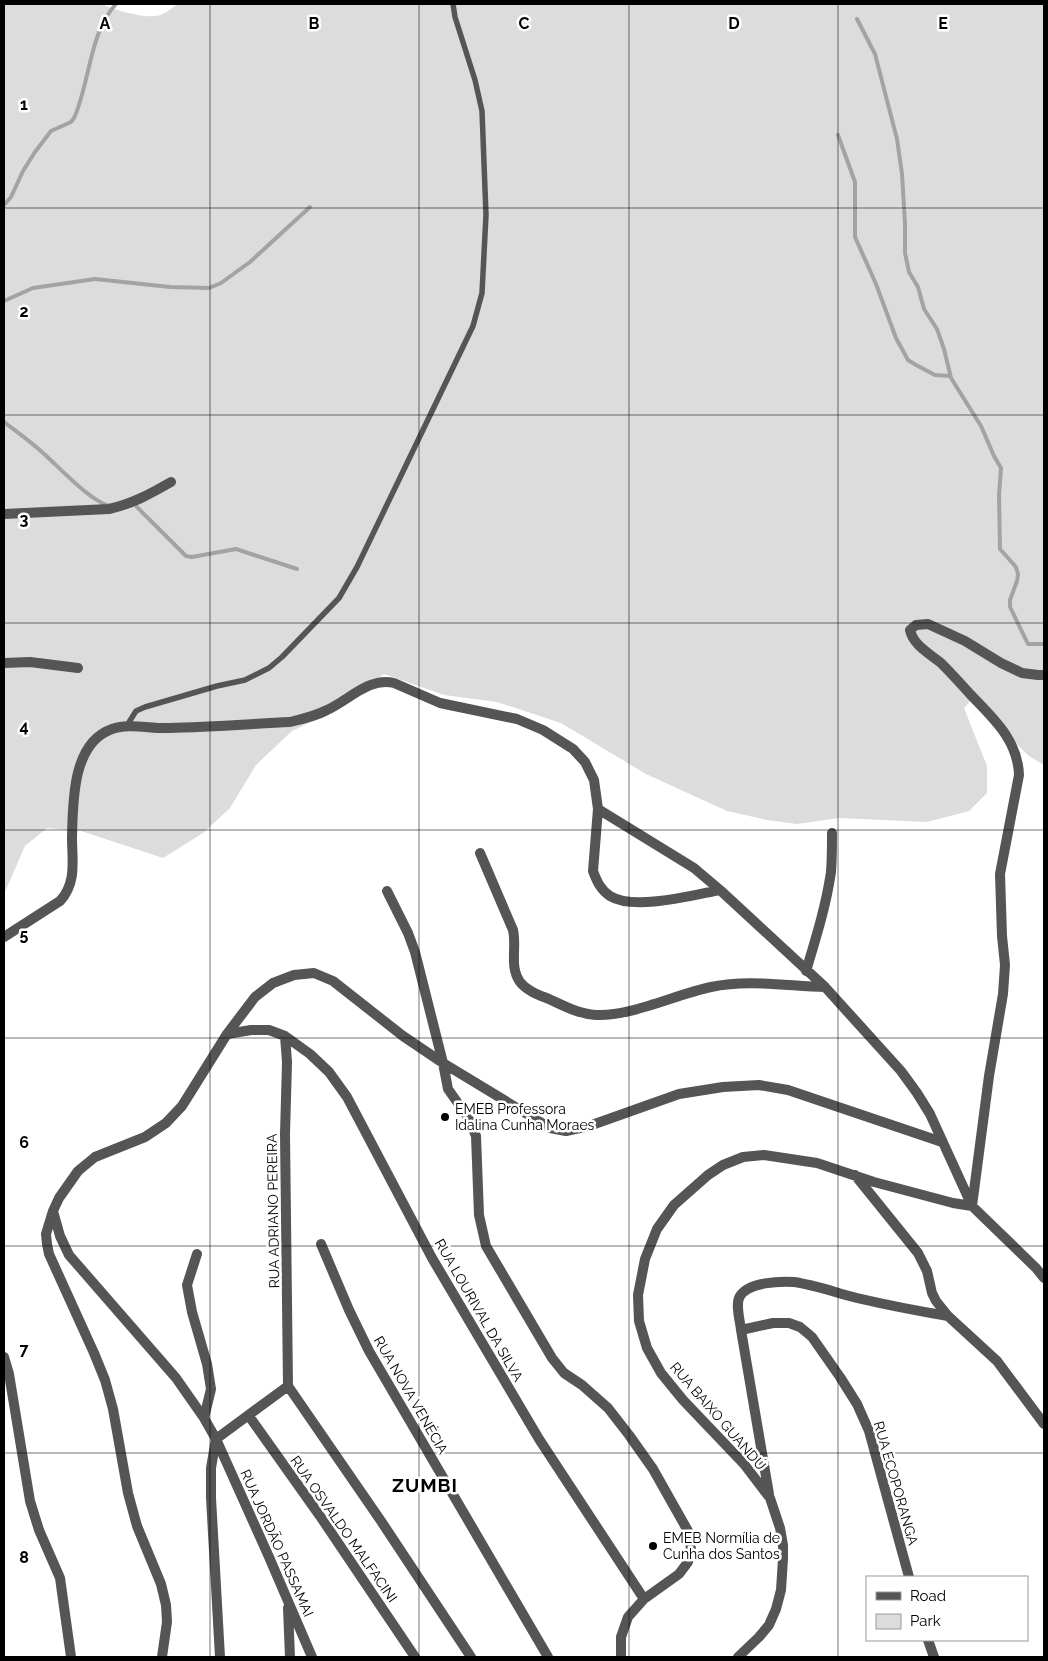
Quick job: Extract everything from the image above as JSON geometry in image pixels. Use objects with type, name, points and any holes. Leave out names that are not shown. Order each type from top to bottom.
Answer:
[{"type":"street","points":[[4,514],[109,509],[125,506],[140,500],[170,482]]},
{"type":"street","points":[[972,1206],[988,1076],[1003,994],[1005,965],[1000,874],[1019,775],[1019,762],[1015,750],[997,722],[943,666],[914,640],[910,630],[916,625],[928,624],[965,641],[1002,663],[1022,672],[1038,676],[1044,675]]},
{"type":"street","points":[[4,663],[30,662],[78,668]]},
{"type":"street","points":[[4,937],[60,901],[66,894],[72,876],[74,794],[86,750],[99,737],[111,729],[126,727],[166,728],[290,722],[310,718],[326,711],[367,686],[386,681],[440,703],[518,719],[543,730],[573,749],[585,762],[594,780],[598,809],[593,860],[594,871],[602,890],[611,897],[624,902],[654,901],[720,890]]},
{"type":"street","points":[[598,809],[694,868],[825,987],[901,1071],[930,1114],[972,1206],[1044,1278]]},
{"type":"street","points":[[806,971],[822,918],[827,893],[831,870],[832,833]]},
{"type":"street","points":[[480,853],[512,930],[514,941],[513,964],[519,981],[525,988],[570,1009],[596,1015],[623,1012],[711,987],[734,984],[825,987]]},
{"type":"street","points":[[387,891],[408,933],[415,952],[448,1089],[469,1118],[476,1136],[479,1215],[486,1246],[552,1358],[564,1373],[582,1385],[608,1408],[653,1469],[688,1531],[691,1549],[688,1562],[680,1574],[644,1599],[628,1617],[621,1637],[622,1657]]},
{"type":"street","points":[[162,1657],[166,1605],[161,1584],[137,1526],[130,1501],[113,1408],[94,1353],[49,1254],[46,1234],[59,1198],[78,1171],[95,1157],[145,1137],[166,1123],[182,1106],[227,1034],[255,997],[273,983],[294,975],[314,973],[338,985],[403,1036],[443,1063],[550,1128],[566,1131],[589,1126],[679,1094],[723,1087],[759,1085],[788,1090],[942,1142]]},
{"type":"street","name":"RUA LOURIVAL DA SILVA","points":[[227,1034],[251,1030],[269,1030],[285,1036],[310,1054],[329,1072],[346,1097],[432,1258],[539,1439],[644,1599]]},
{"type":"street","name":"RUA ADRIANO PEREIRA","points":[[285,1036],[287,1062],[285,1134],[288,1386]]},
{"type":"street","name":"RUA BAIXO GUANDÚ","points":[[738,1657],[769,1625],[776,1609],[781,1590],[783,1545],[780,1528],[770,1498],[744,1464],[683,1400],[661,1373],[647,1348],[639,1321],[638,1295],[645,1259],[657,1229],[674,1205],[708,1175],[723,1165],[743,1157],[764,1154],[818,1163],[874,1182],[972,1206]]},
{"type":"street","points":[[855,1175],[918,1253],[927,1270],[933,1297],[948,1316],[997,1361],[1044,1424]]},
{"type":"street","name":"RUA JORDÃO PASSAMAI","points":[[53,1211],[60,1236],[70,1255],[176,1378],[204,1418],[216,1439],[312,1657]]},
{"type":"street","name":"RUA NOVA VENÉCIA","points":[[321,1244],[352,1317],[369,1351],[548,1657]]},
{"type":"street","points":[[197,1254],[187,1285],[192,1312],[207,1364],[211,1388],[204,1418]]},
{"type":"street","points":[[770,1498],[741,1330],[738,1303],[740,1296],[757,1285],[795,1282],[858,1298],[948,1316]]},
{"type":"street","name":"RUA ECOPORANGA","points":[[741,1330],[773,1323],[789,1323],[800,1327],[812,1337],[840,1377],[857,1404],[869,1431],[908,1576]]},
{"type":"street","points":[[4,1357],[30,1501],[39,1530],[60,1578],[71,1657]]},
{"type":"street","points":[[220,1657],[211,1498],[211,1468],[216,1439],[288,1386],[472,1657]]},
{"type":"street","name":"RUA OSVALDO MALFACINI","points":[[249,1416],[320,1516],[415,1657]]},
{"type":"street","points":[[288,1602],[290,1657]]},
{"type":"street","points":[[928,1641],[934,1657]]},
{"type":"lane","points":[[126,727],[136,711],[145,706],[245,680],[264,671],[282,657],[339,598],[357,567],[473,326],[482,293],[486,214],[482,111],[476,80],[455,17],[453,4]]},
{"type":"green space","points":[[4,4],[102,4],[129,13],[156,16],[167,12],[177,4],[1044,4],[1044,765],[1029,756],[971,700],[964,708],[987,766],[987,793],[969,811],[927,822],[839,818],[797,824],[767,820],[727,811],[646,774],[561,723],[497,702],[444,695],[384,674],[327,714],[292,731],[256,765],[230,808],[203,833],[163,858],[81,831],[47,828],[25,846],[4,894]]},
{"type":"waterway","points":[[4,205],[11,197],[23,171],[35,152],[51,131],[71,122],[74,118],[84,90],[100,29],[116,4]]},
{"type":"waterway","points":[[857,19],[875,54],[897,139],[902,174],[905,253],[909,272],[918,287],[924,309],[937,329],[951,378],[981,426],[1001,468],[999,495],[1000,549],[1016,567],[1018,574],[1010,600],[1010,607],[1028,644],[1044,644]]},
{"type":"waterway","points":[[838,135],[855,182],[855,237],[876,284],[896,338],[908,360],[935,375],[950,376]]},
{"type":"waterway","points":[[4,301],[33,288],[95,279],[170,287],[209,288],[221,283],[250,262],[310,207]]},
{"type":"waterway","points":[[4,422],[38,449],[84,491],[101,503],[109,506]]},
{"type":"waterway","points":[[137,507],[186,556],[192,557],[236,549],[297,569]]},
{"type":"place","name":"EMEB Professora Idalina Cunha Moraes","points":[[445,1117]]},
{"type":"place","name":"EMEB Normília de Cunha dos Santos","points":[[653,1546]]},
{"type":"district","name":"ZUMBI","points":[[425,1485]]}]
